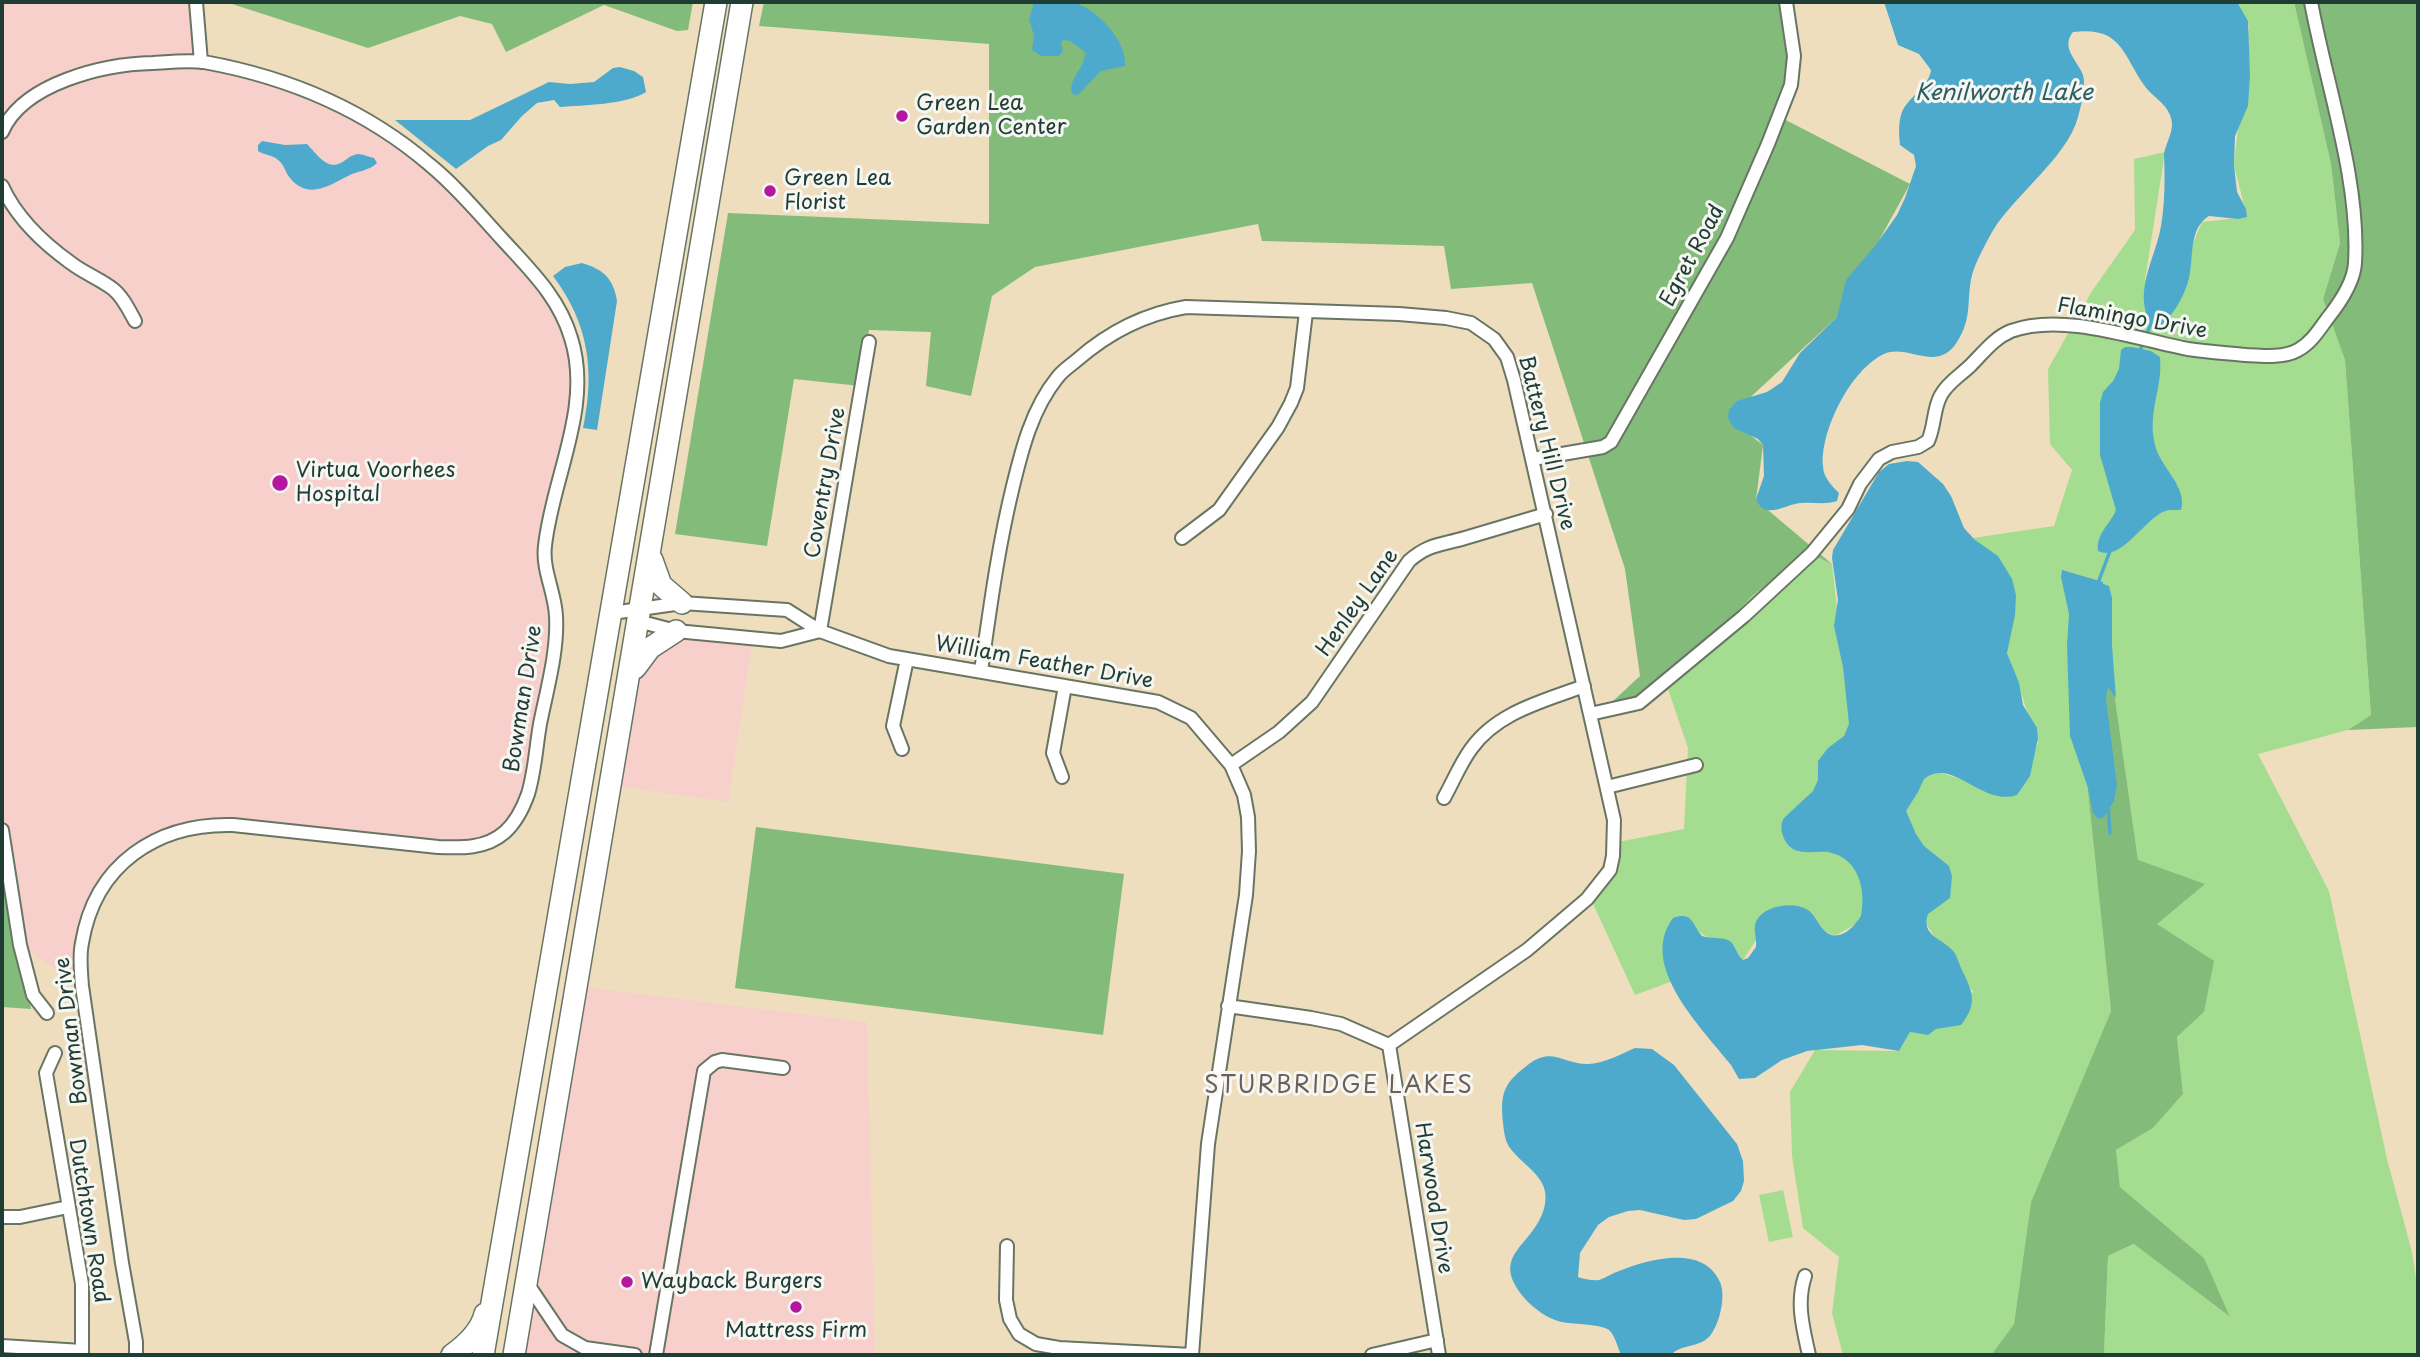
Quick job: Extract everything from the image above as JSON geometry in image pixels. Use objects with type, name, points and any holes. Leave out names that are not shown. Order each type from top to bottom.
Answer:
[{"type":"highway","points":[[483,1355],[716,2]]},
{"type":"highway","points":[[514,1355],[611,785],[633,673],[742,2]]},
{"type":"highway","points":[[652,559],[661,585],[682,603]]},
{"type":"highway","points":[[633,673],[650,648],[676,631]]},
{"type":"highway","points":[[452,1355],[482,1325],[489,1293],[494,1286]]},
{"type":"street","points":[[195,2],[201,62]]},
{"type":"street","name":"Egret Road","points":[[1533,459],[1603,447],[1611,442],[1727,238],[1791,85],[1794,56],[1787,2]]},
{"type":"street","name":"Flamingo Drive","points":[[1590,713],[1639,703],[1744,616],[1806,559],[1848,509],[1860,484],[1879,459],[1928,441],[1938,402],[1946,387],[1988,347],[2010,332],[2048,323],[2137,336],[2187,348],[2255,355],[2284,354],[2298,350],[2312,338],[2331,314],[2351,281],[2355,266],[2355,240],[2346,164],[2311,2]]},
{"type":"street","name":"Bowman Drive","points":[[2,132],[16,110],[32,96],[73,78],[109,67],[147,63],[201,62],[274,79],[333,102],[398,140],[454,187],[548,288],[563,314],[577,364],[576,393],[545,545],[556,632],[534,773],[517,818],[503,833],[485,844],[467,848],[208,824],[182,829],[152,841],[127,858],[97,897],[81,943],[82,986],[136,1355]]},
{"type":"street","points":[[697,114],[723,118]]},
{"type":"street","points":[[2,186],[11,204],[34,232],[71,264],[114,289],[135,321]]},
{"type":"street","name":"Battery Hill Drive","points":[[982,671],[1000,538],[1023,443],[1040,406],[1058,377],[1092,347],[1122,327],[1160,312],[1186,307],[1399,314],[1471,323],[1494,339],[1507,357],[1514,380],[1546,514],[1614,820],[1613,856],[1610,870],[1587,899],[1527,950],[1389,1045]]},
{"type":"street","points":[[1182,538],[1219,510],[1291,403],[1297,388],[1306,312]]},
{"type":"street","name":"Coventry Drive","points":[[820,631],[869,342]]},
{"type":"street","name":"Henley Lane","points":[[1231,765],[1279,732],[1312,702],[1409,561],[1421,550],[1546,514]]},
{"type":"street","name":"William Feather Drive","points":[[612,613],[642,615],[682,603],[787,610],[820,631],[889,656],[1158,702],[1191,718],[1231,765],[1244,795],[1249,851],[1246,895],[1208,1144],[1192,1355]]},
{"type":"street","name":"William Feather Drive","points":[[642,615],[676,631],[781,641],[820,631]]},
{"type":"street","points":[[902,749],[893,726],[907,659]]},
{"type":"street","points":[[1062,777],[1053,753],[1065,686]]},
{"type":"street","points":[[1444,798],[1469,751],[1494,725],[1509,715],[1584,686]]},
{"type":"street","points":[[1607,787],[1696,765]]},
{"type":"street","points":[[2,830],[20,945],[33,995],[47,1013]]},
{"type":"street","points":[[1228,1006],[1341,1024],[1389,1045]]},
{"type":"street","name":"Harwood Drive","points":[[1389,1045],[1439,1355]]},
{"type":"street","name":"Dutchtown Road","points":[[55,1053],[46,1073],[82,1284],[82,1353]]},
{"type":"street","points":[[656,1355],[704,1071],[722,1060],[783,1069]]},
{"type":"street","points":[[2,1217],[20,1217],[68,1207]]},
{"type":"street","points":[[1007,1246],[1006,1300],[1010,1319],[1019,1334],[1036,1344],[1059,1348],[1192,1355]]},
{"type":"street","points":[[1805,1276],[1800,1304],[1809,1355]]},
{"type":"street","points":[[527,1283],[562,1335],[585,1348],[635,1355]]},
{"type":"street","points":[[1372,1355],[1437,1340]]},
{"type":"street","points":[[136,1342],[147,1355]]},
{"type":"street","points":[[2,1346],[82,1353]]},
{"type":"shaded area","name":"Virtua Voorhees Hospital","points":[[2,2],[196,2],[201,62],[304,89],[431,165],[563,314],[577,376],[545,545],[554,602],[534,773],[503,833],[467,848],[208,824],[127,858],[88,919],[82,986],[20,945],[2,830]]},
{"type":"shaded area","points":[[676,631],[753,638],[728,802],[611,785],[633,673]]},
{"type":"shaded area","points":[[577,986],[867,1022],[875,1355],[514,1355]]},
{"type":"green space","points":[[226,2],[693,2],[688,30],[677,31],[604,5],[506,52],[492,24],[460,16],[368,48]]},
{"type":"green space","points":[[764,2],[1784,2],[1795,61],[1778,116],[1910,184],[1837,317],[1728,418],[1763,445],[1756,500],[1832,564],[1809,553],[1752,596],[1668,689],[1612,702],[1640,676],[1625,569],[1532,283],[1451,289],[1444,246],[1262,241],[1258,224],[1035,267],[992,296],[971,396],[926,386],[931,332],[869,330],[860,386],[794,379],[767,546],[675,534],[728,213],[989,224],[989,44],[759,26]]},
{"type":"green space","points":[[2234,2],[2294,2],[2331,164],[2340,243],[2323,299],[2345,360],[2371,715],[2348,730],[2258,754],[2329,891],[2387,1159],[2412,1252],[2418,1291],[2418,1355],[2104,1355],[2108,1256],[2135,1244],[2228,1316],[2204,1258],[2120,1187],[2116,1150],[2153,1128],[2183,1094],[2177,1037],[2204,1012],[2157,924],[2138,860],[2100,593],[2065,574],[2111,1011],[2031,1202],[2014,1324],[1991,1355],[1843,1355],[1832,1313],[1839,1257],[1803,1228],[1792,1156],[1790,1092],[1815,1050],[1899,1051],[1910,1032],[1973,992],[1926,924],[1856,924],[1835,936],[1777,908],[1743,960],[1676,917],[1670,982],[1635,995],[1589,895],[1613,843],[1684,829],[1688,748],[1668,689],[1752,596],[1809,553],[1832,564],[1850,724],[1937,772],[2017,795],[2038,743],[2007,652],[2012,579],[1973,538],[2054,526],[2072,470],[2050,444],[2048,369],[2092,291],[2135,230],[2134,159],[2165,152],[2145,280],[2158,324],[2202,222],[2247,217],[2234,165],[2249,26]]},
{"type":"green space","points":[[2294,2],[2418,2],[2418,727],[2348,730],[2371,715],[2345,360],[2323,299],[2340,243],[2331,164]]},
{"type":"green space","points":[[2065,573],[2100,593],[2138,860],[2205,884],[2157,924],[2214,961],[2204,1012],[2177,1037],[2183,1094],[2153,1128],[2116,1150],[2120,1187],[2204,1258],[2230,1317],[2134,1244],[2108,1256],[2104,1355],[1991,1355],[2014,1324],[2031,1202],[2111,1011]]},
{"type":"green space","points":[[756,827],[1124,874],[1103,1035],[735,988]]},
{"type":"green space","points":[[2,830],[3,837],[31,1009],[2,1007]]},
{"type":"green space","points":[[1783,1190],[1793,1237],[1769,1242],[1759,1195]]},
{"type":"water","points":[[1034,2],[1072,2],[1100,18],[1116,36],[1125,56],[1125,66],[1101,71],[1081,92],[1072,94],[1072,83],[1085,52],[1070,41],[1064,40],[1061,42],[1063,51],[1059,56],[1041,56],[1032,50],[1034,35],[1029,20]]},
{"type":"water","name":"Kenilworth Lake","points":[[1884,2],[2237,2],[2248,21],[2250,75],[2248,106],[2235,136],[2234,165],[2237,192],[2247,217],[2238,219],[2209,216],[2202,222],[2195,236],[2189,278],[2182,297],[2161,326],[2150,322],[2145,310],[2145,286],[2161,226],[2164,154],[2171,132],[2171,118],[2166,108],[2144,85],[2118,44],[2101,33],[2073,32],[2069,38],[2069,49],[2084,80],[2078,117],[2072,132],[2052,162],[2013,204],[1989,237],[1972,275],[1967,316],[1957,342],[1941,356],[1903,352],[1884,354],[1860,373],[1849,387],[1832,419],[1823,452],[1823,470],[1828,481],[1839,493],[1837,501],[1802,503],[1776,510],[1765,509],[1756,499],[1764,476],[1763,445],[1758,439],[1734,428],[1728,418],[1729,410],[1737,401],[1767,392],[1782,382],[1800,353],[1837,317],[1846,280],[1897,215],[1916,166],[1914,155],[1900,145],[1900,120],[1905,106],[1927,81],[1931,70],[1919,54],[1898,45]]},
{"type":"water","points":[[620,67],[643,77],[646,92],[627,100],[604,104],[560,107],[554,100],[537,103],[501,140],[456,169],[395,120],[470,120],[549,82],[594,82],[613,68]]},
{"type":"water","points":[[262,141],[285,145],[307,144],[321,158],[334,165],[358,154],[374,158],[377,163],[326,187],[311,190],[297,185],[274,157],[258,151],[258,145]]},
{"type":"water","points":[[582,263],[596,268],[606,276],[617,301],[597,430],[583,428],[588,387],[586,349],[575,312],[553,276],[565,267]]},
{"type":"water","points":[[2132,347],[2151,351],[2160,357],[2153,433],[2158,453],[2181,493],[2182,502],[2181,510],[2160,513],[2125,544],[2107,553],[2098,551],[2099,539],[2116,510],[2100,455],[2100,403],[2103,392],[2119,369],[2121,350]]},
{"type":"water","points":[[1918,462],[1943,484],[1964,528],[1975,540],[1998,556],[2012,579],[2016,595],[2015,615],[2007,653],[2019,683],[2023,705],[2037,728],[2038,738],[2030,776],[2017,795],[2004,797],[1992,794],[1957,777],[1945,773],[1935,774],[1924,779],[1906,811],[1924,846],[1949,866],[1952,876],[1950,898],[1928,914],[1927,927],[1956,955],[1971,990],[1972,1003],[1961,1025],[1936,1029],[1928,1035],[1910,1032],[1899,1051],[1862,1045],[1807,1051],[1782,1060],[1755,1078],[1739,1079],[1678,996],[1668,976],[1663,956],[1664,937],[1673,918],[1685,916],[1702,936],[1731,942],[1743,960],[1748,958],[1756,947],[1757,920],[1773,908],[1788,905],[1802,907],[1810,912],[1827,933],[1833,935],[1843,934],[1861,916],[1861,885],[1847,861],[1828,852],[1803,852],[1793,849],[1784,838],[1781,825],[1784,818],[1813,791],[1818,780],[1818,761],[1828,748],[1844,736],[1849,724],[1843,667],[1834,626],[1838,600],[1833,550],[1879,472],[1889,464]]},
{"type":"water","points":[[2062,570],[2103,582],[2109,586],[2112,598],[2116,698],[2108,687],[2106,699],[2117,785],[2114,801],[2104,817],[2098,819],[2093,813],[2088,788],[2070,736],[2067,645],[2069,614]]},
{"type":"water","points":[[1635,1048],[1652,1049],[1674,1065],[1737,1144],[1743,1161],[1744,1181],[1741,1191],[1733,1201],[1696,1219],[1684,1220],[1640,1210],[1609,1217],[1598,1225],[1580,1253],[1578,1277],[1591,1280],[1599,1280],[1660,1259],[1688,1259],[1712,1270],[1722,1288],[1720,1315],[1715,1328],[1703,1342],[1675,1351],[1671,1355],[1621,1355],[1613,1336],[1606,1328],[1558,1321],[1537,1310],[1515,1285],[1511,1272],[1517,1251],[1540,1219],[1546,1195],[1540,1179],[1507,1142],[1502,1103],[1509,1083],[1537,1059],[1552,1056],[1589,1064],[1607,1060]]},
{"type":"waterway","points":[[2139,353],[2152,321]]},
{"type":"waterway","points":[[2098,583],[2110,551]]},
{"type":"waterway","points":[[2108,804],[2110,833]]},
{"type":"place","name":"Green Lea Garden Center","points":[[902,116]]},
{"type":"place","name":"Green Lea Florist","points":[[770,191]]},
{"type":"place","name":"Virtua Voorhees Hospital","points":[[280,483]]},
{"type":"place","name":"Wayback Burgers","points":[[627,1282]]},
{"type":"place","name":"Mattress Firm","points":[[796,1307]]},
{"type":"district","name":"STURBRIDGE LAKES","points":[[1339,1087]]}]
